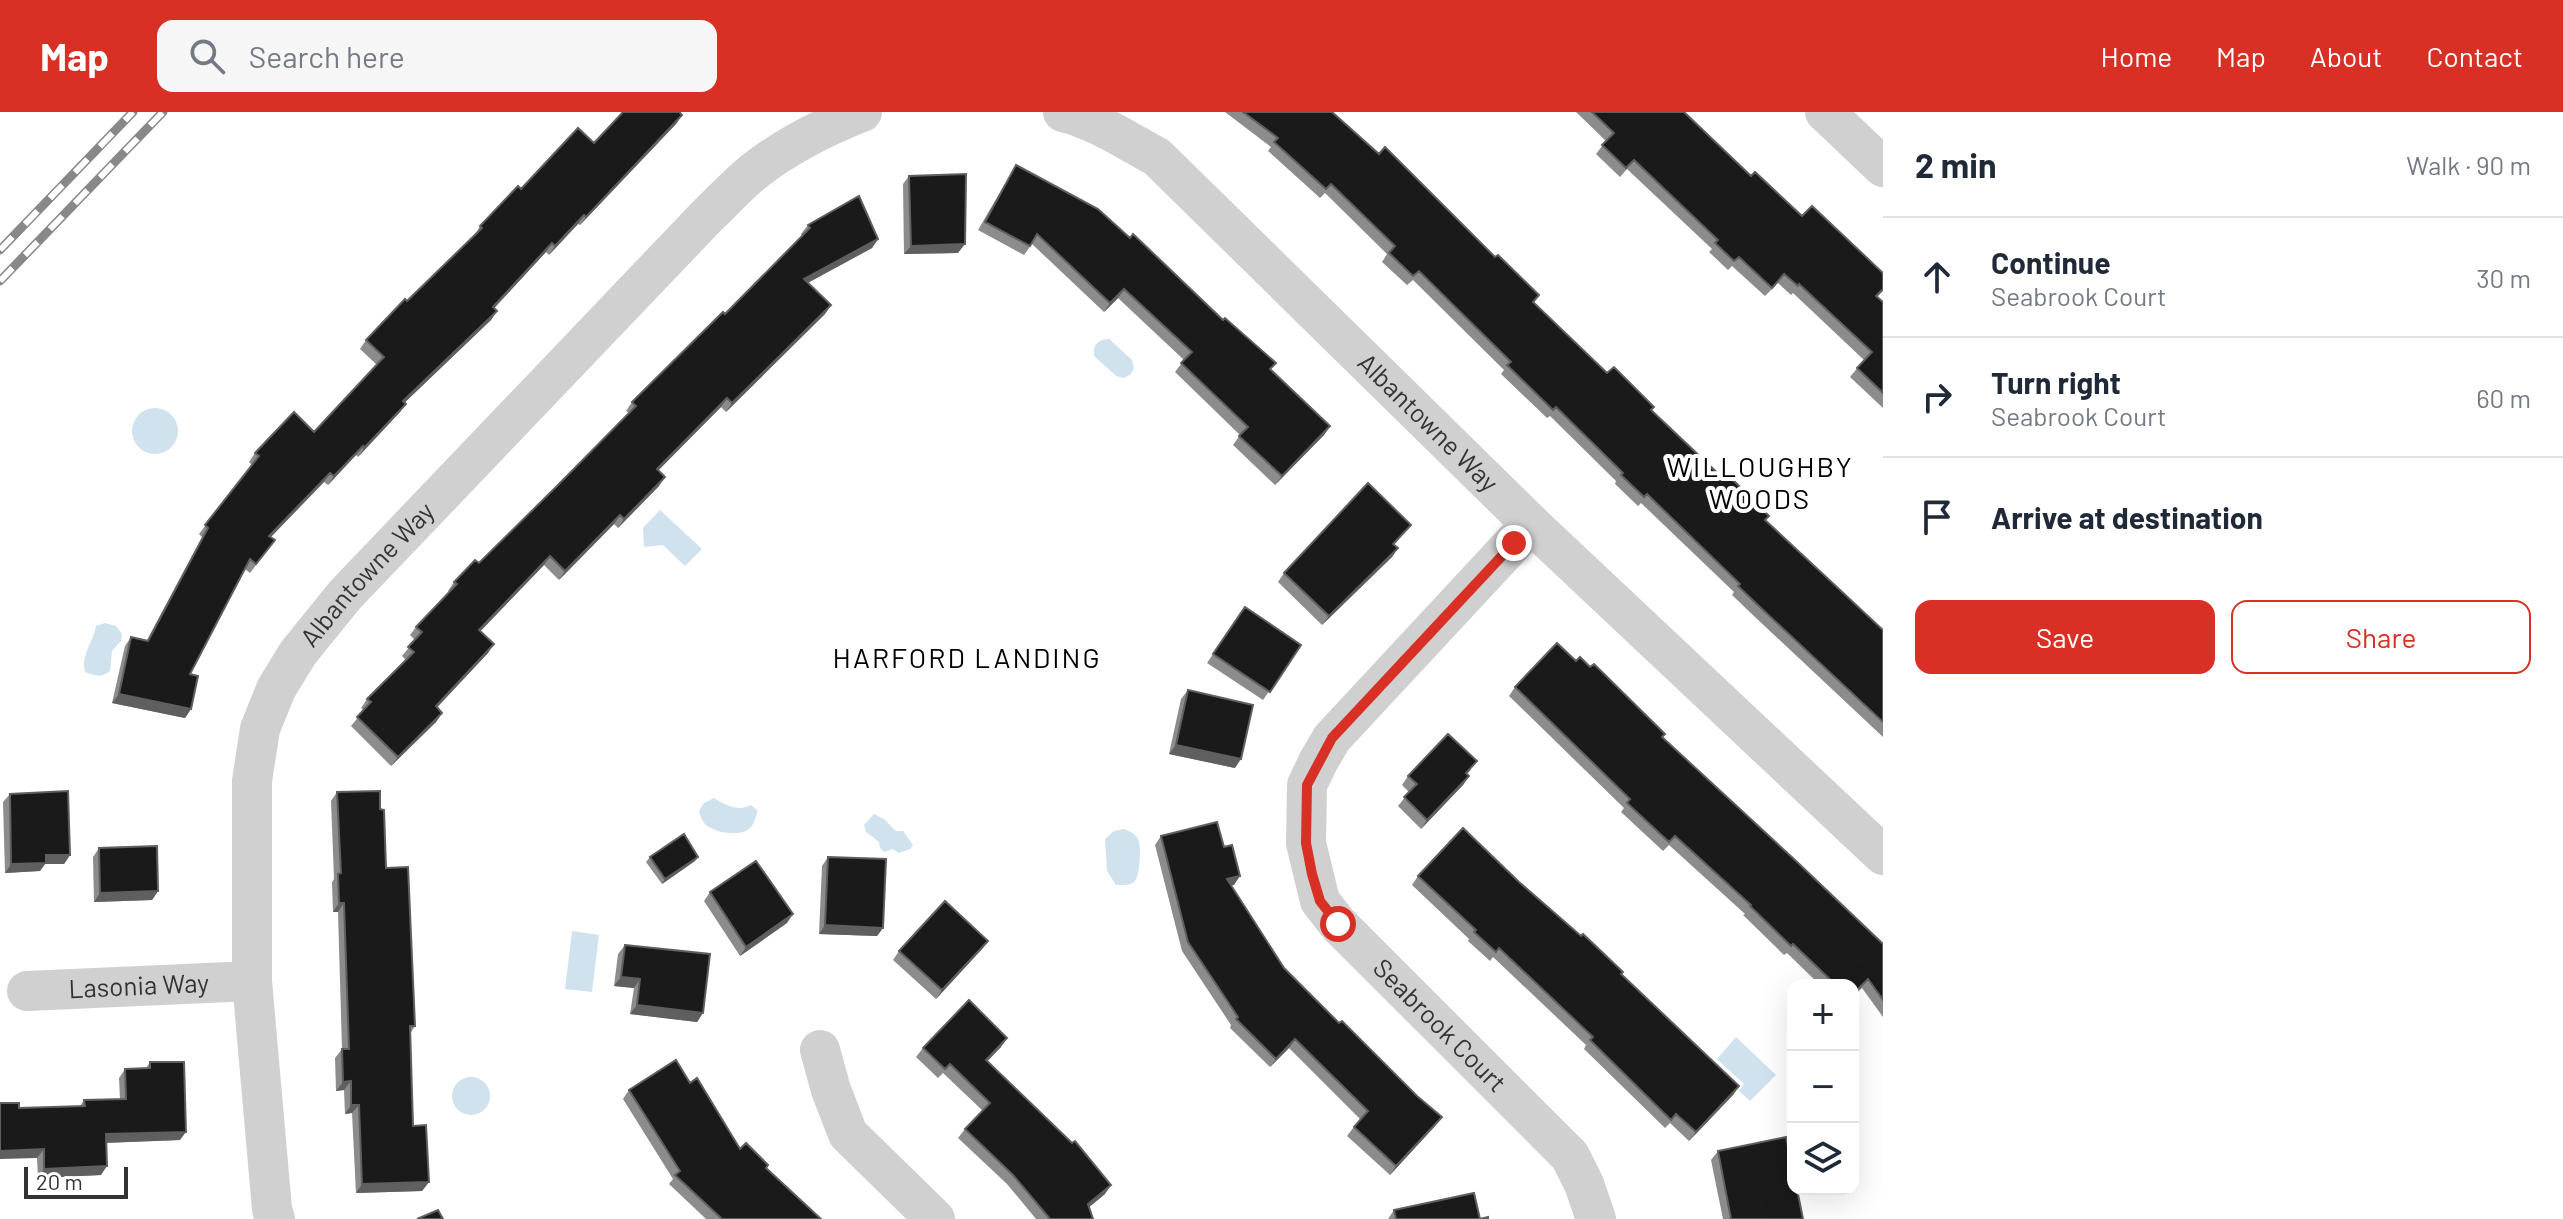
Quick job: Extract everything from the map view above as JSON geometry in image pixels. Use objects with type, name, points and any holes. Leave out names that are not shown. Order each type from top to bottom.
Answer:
[{"type":"street","name":"Albantowne Way","points":[[275,1219],[252,981],[252,781],[260,729],[276,689],[298,653],[345,595],[707,216],[755,171],[784,150],[817,130],[862,112]]},
{"type":"street","name":"Albantowne Way","points":[[1063,112],[1117,135],[1157,157],[1531,524],[1883,855]]},
{"type":"street","points":[[1825,112],[1883,167]]},
{"type":"street","name":"Seabrook Court","points":[[1531,524],[1332,738],[1307,785],[1306,843],[1320,901],[1338,924],[1570,1156],[1596,1219]]},
{"type":"street","name":"Lasonia Way","points":[[27,991],[252,981]]},
{"type":"street","points":[[820,1050],[848,1134],[935,1219]]},
{"type":"water","points":[[1109,339],[1132,360],[1134,368],[1124,378],[1116,376],[1094,356],[1097,344]]},
{"type":"water","points":[[155,408],[172,414],[178,431],[172,448],[155,454],[138,448],[132,431],[138,414]]},
{"type":"water","points":[[660,510],[702,549],[685,566],[663,545],[644,547],[643,528]]},
{"type":"water","points":[[105,623],[116,626],[122,634],[121,641],[112,651],[110,671],[95,675],[85,672],[84,660],[96,626]]},
{"type":"water","points":[[714,798],[736,808],[751,805],[758,811],[754,823],[745,831],[733,833],[708,826],[699,811],[704,803]]},
{"type":"water","points":[[874,814],[896,831],[903,831],[913,845],[910,849],[899,853],[893,849],[884,852],[879,842],[866,832],[864,825]]},
{"type":"water","points":[[1124,829],[1138,839],[1139,867],[1133,883],[1116,885],[1107,871],[1105,839],[1114,831]]},
{"type":"water","points":[[572,931],[599,935],[592,992],[565,989]]},
{"type":"water","points":[[1736,1037],[1776,1075],[1750,1101],[1739,1091],[1744,1084],[1717,1059]]},
{"type":"water","points":[[471,1077],[484,1083],[490,1096],[484,1109],[471,1115],[458,1109],[452,1096],[458,1083]]},
{"type":"building","points":[[623,112],[680,112],[682,115],[586,217],[584,215],[555,246],[552,243],[493,307],[497,311],[403,401],[406,404],[364,448],[334,476],[330,473],[269,536],[275,540],[256,564],[250,559],[190,674],[198,676],[191,709],[119,694],[131,637],[148,641],[208,528],[205,525],[259,456],[255,453],[294,412],[314,432],[384,357],[366,340],[405,299],[407,301],[482,228],[480,226],[518,186],[521,189],[578,128],[594,143]]},
{"type":"building","points":[[1243,112],[1332,112],[1379,154],[1385,147],[1495,257],[1498,255],[1539,295],[1533,302],[1607,373],[1614,367],[1654,407],[1651,410],[1725,480],[1729,476],[1769,516],[1765,520],[1883,630],[1883,722],[1738,586],[1740,584],[1647,494],[1644,497],[1621,475],[1623,473],[1556,407],[1553,410],[1507,365],[1511,362],[1419,271],[1413,276],[1389,253],[1395,246],[1331,184],[1326,189],[1274,142],[1278,138]]},
{"type":"building","points":[[1592,112],[1684,112],[1751,176],[1755,172],[1802,216],[1812,206],[1883,273],[1883,289],[1876,296],[1883,302],[1883,393],[1857,368],[1872,352],[1799,284],[1784,274],[1772,288],[1739,257],[1734,261],[1715,243],[1718,240],[1634,160],[1626,168],[1602,145],[1614,133]]},
{"type":"building","points":[[1016,165],[1098,209],[1130,238],[1133,234],[1223,320],[1225,318],[1276,363],[1270,369],[1330,426],[1282,476],[1239,436],[1248,427],[1181,363],[1192,352],[1124,289],[1110,303],[1037,234],[1030,246],[985,222]]},
{"type":"building","points":[[966,174],[965,244],[911,246],[909,176]]},
{"type":"building","points":[[859,196],[878,239],[804,279],[831,305],[732,403],[727,398],[657,469],[665,477],[624,519],[620,515],[565,571],[550,556],[479,630],[494,644],[436,706],[442,713],[398,757],[357,717],[371,702],[367,699],[414,652],[408,647],[422,632],[416,627],[475,560],[479,563],[557,486],[636,406],[632,402],[723,312],[725,314],[810,228],[808,225]]},
{"type":"building","points":[[1368,483],[1411,525],[1393,544],[1398,548],[1329,616],[1284,573]]},
{"type":"building","points":[[1245,607],[1301,645],[1270,692],[1213,654]]},
{"type":"building","points":[[1557,643],[1576,661],[1580,657],[1590,667],[1594,664],[1665,734],[1662,737],[1883,944],[1883,1000],[1868,979],[1859,988],[1859,979],[1830,979],[1675,836],[1669,842],[1627,803],[1630,799],[1515,687]]},
{"type":"building","points":[[1188,690],[1253,705],[1241,759],[1176,745]]},
{"type":"building","points":[[1448,734],[1477,761],[1466,773],[1469,776],[1427,820],[1404,797],[1417,784],[1408,776]]},
{"type":"building","points":[[68,791],[70,855],[46,855],[46,863],[11,864],[10,794]]},
{"type":"building","points":[[380,791],[380,809],[384,810],[386,868],[408,867],[415,1026],[410,1026],[413,1126],[426,1125],[429,1182],[362,1184],[359,1105],[351,1105],[351,1081],[343,1082],[342,1049],[349,1049],[344,903],[339,903],[338,874],[341,873],[337,792]]},
{"type":"building","points":[[1217,822],[1224,847],[1232,845],[1240,876],[1227,879],[1284,968],[1442,1117],[1396,1166],[1354,1127],[1368,1111],[1295,1039],[1276,1059],[1236,1019],[1238,1017],[1188,942],[1161,836]]},
{"type":"building","points":[[1463,828],[1519,882],[1581,936],[1583,934],[1739,1086],[1696,1132],[1676,1114],[1671,1120],[1590,1040],[1593,1037],[1499,948],[1496,952],[1474,932],[1476,930],[1418,876]]},
{"type":"building","points":[[684,834],[698,857],[665,879],[650,857]]},
{"type":"building","points":[[157,846],[158,891],[100,893],[99,848]]},
{"type":"building","points":[[828,857],[886,859],[883,928],[825,925]]},
{"type":"building","points":[[756,861],[793,914],[746,947],[710,892]]},
{"type":"building","points":[[945,901],[988,941],[942,990],[899,951]]},
{"type":"building","points":[[625,945],[710,954],[703,1013],[637,1005],[640,979],[621,977]]},
{"type":"building","points":[[969,1000],[1007,1038],[986,1060],[1072,1143],[1075,1141],[1111,1185],[1088,1204],[1093,1219],[1050,1219],[1013,1175],[965,1129],[990,1103],[950,1064],[945,1069],[923,1048]]},
{"type":"building","points":[[676,1060],[690,1083],[697,1078],[740,1149],[746,1143],[768,1165],[766,1168],[821,1219],[722,1219],[675,1175],[680,1171],[629,1090]]},
{"type":"building","points":[[150,1062],[184,1062],[186,1132],[106,1134],[107,1166],[44,1169],[44,1149],[0,1151],[0,1103],[19,1103],[19,1108],[85,1106],[84,1100],[126,1099],[125,1069],[150,1068]]},
{"type":"building","points":[[1786,1137],[1787,1195],[1798,1195],[1803,1219],[1731,1219],[1718,1151]]},
{"type":"building","points":[[1474,1193],[1480,1219],[1396,1219],[1394,1210]]},
{"type":"building","points":[[438,1210],[443,1219],[417,1219]]},
{"type":"railway","points":[[0,250],[133,112]]},
{"type":"railway","points":[[0,281],[163,112]]},
{"type":"district","name":"WILLOUGHBY WOODS","points":[[1760,483]]},
{"type":"district","name":"HARFORD LANDING","points":[[967,658]]},
{"type":"route","points":[[1338,924],[1320,901],[1312,874],[1306,843],[1307,785],[1332,738],[1514,543]]}]
